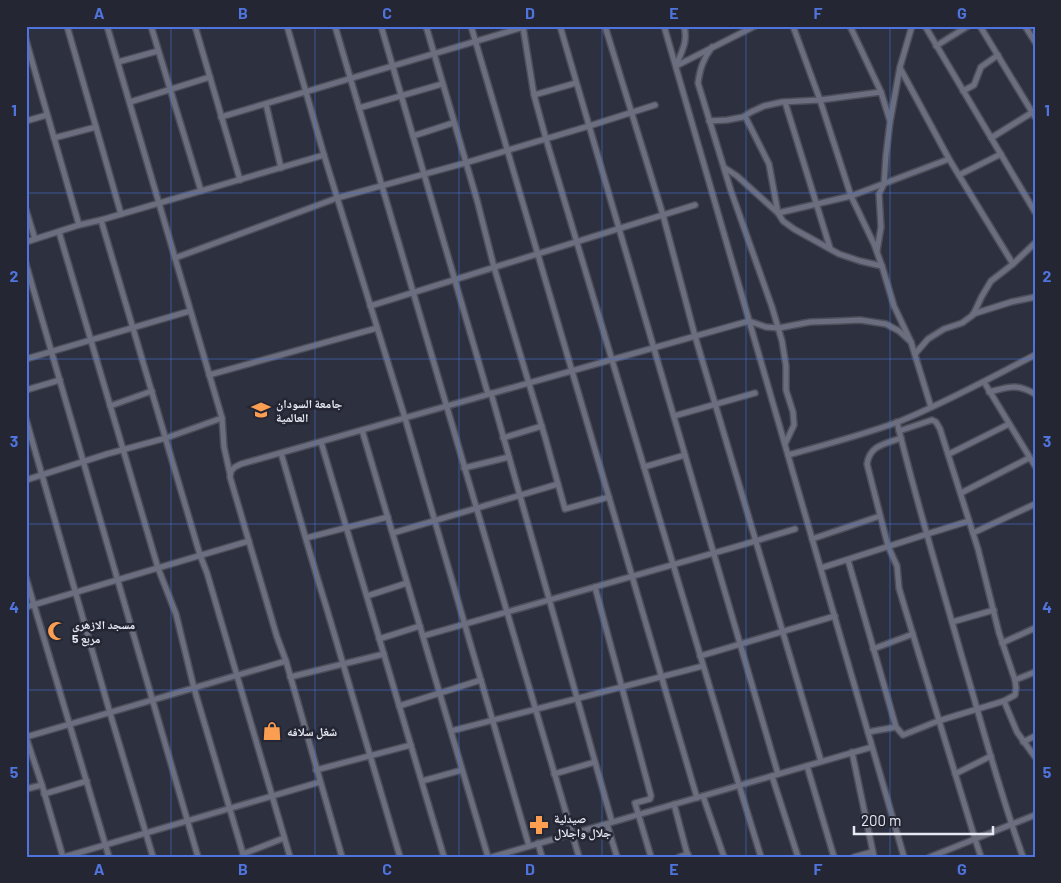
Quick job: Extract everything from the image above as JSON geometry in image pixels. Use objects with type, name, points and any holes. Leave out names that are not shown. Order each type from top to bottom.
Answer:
[{"type":"street","points":[[67,26],[121,214]]},
{"type":"street","points":[[107,26],[222,418],[224,447],[230,477],[286,661],[342,857]]},
{"type":"street","points":[[151,26],[201,191]]},
{"type":"street","points":[[195,26],[240,180]]},
{"type":"street","points":[[287,26],[324,156],[405,418],[529,846]]},
{"type":"street","points":[[335,26],[579,857]]},
{"type":"street","points":[[381,26],[412,136],[504,438],[595,762],[617,857]]},
{"type":"street","points":[[426,26],[482,218],[494,267],[542,426],[564,509],[609,497]]},
{"type":"street","points":[[471,26],[696,798]]},
{"type":"street","points":[[500,26],[502,34]]},
{"type":"street","points":[[560,26],[740,644],[798,857]]},
{"type":"street","points":[[605,26],[663,215],[695,336],[822,761]]},
{"type":"street","points":[[664,26],[904,857]]},
{"type":"street","points":[[676,66],[686,42],[684,26]]},
{"type":"street","points":[[676,66],[755,26]]},
{"type":"street","points":[[793,26],[820,100],[851,196],[877,252],[894,306],[911,342],[931,407]]},
{"type":"street","points":[[850,26],[881,92],[890,122]]},
{"type":"street","points":[[877,252],[881,227],[879,194],[884,184],[890,122],[900,67],[912,26]]},
{"type":"street","points":[[925,26],[991,138],[1033,204],[1035,212]]},
{"type":"street","points":[[936,46],[968,26]]},
{"type":"street","points":[[980,26],[1034,114],[991,138]]},
{"type":"street","points":[[1025,26],[1035,42]]},
{"type":"street","points":[[221,117],[525,27],[534,94],[546,139],[761,857]]},
{"type":"street","points":[[26,40],[78,225]]},
{"type":"street","points":[[712,47],[700,69],[698,83],[782,340],[786,366],[786,390],[793,412],[794,425],[785,444]]},
{"type":"street","points":[[118,62],[158,51]]},
{"type":"street","points":[[963,91],[974,85],[981,67],[998,54]]},
{"type":"street","points":[[900,67],[949,159],[1014,264]]},
{"type":"street","points":[[130,102],[210,77]]},
{"type":"street","points":[[534,94],[576,83]]},
{"type":"street","points":[[359,108],[442,84]]},
{"type":"street","points":[[709,121],[745,116],[764,106],[785,102],[820,100],[881,92]]},
{"type":"street","points":[[785,102],[830,249]]},
{"type":"street","points":[[266,104],[281,168]]},
{"type":"street","points":[[175,258],[337,198],[507,151],[655,105]]},
{"type":"street","points":[[26,121],[47,114]]},
{"type":"street","points":[[745,116],[769,164],[778,213]]},
{"type":"street","points":[[412,136],[454,123]]},
{"type":"street","points":[[54,138],[96,127]]},
{"type":"street","points":[[959,175],[1001,154]]},
{"type":"street","points":[[26,242],[78,225],[324,156]]},
{"type":"street","points":[[778,213],[851,196],[949,159]]},
{"type":"street","points":[[724,167],[737,176],[778,213],[783,221],[794,229],[839,254],[882,266]]},
{"type":"street","points":[[370,306],[695,205]]},
{"type":"street","points":[[26,210],[35,239]]},
{"type":"street","points":[[101,220],[290,857]]},
{"type":"street","points":[[59,232],[158,568],[176,614],[194,688],[244,855],[284,838]]},
{"type":"street","points":[[973,315],[992,281],[1014,264],[1035,243]]},
{"type":"street","points":[[26,264],[198,857]]},
{"type":"street","points":[[915,354],[928,339],[944,329],[962,323],[973,315],[1010,302],[1035,297]]},
{"type":"street","points":[[26,359],[190,311]]},
{"type":"street","points":[[230,477],[231,471],[241,464],[749,320],[766,327],[779,328],[810,322],[860,320],[886,324],[899,331],[911,342]]},
{"type":"street","points":[[209,375],[377,328]]},
{"type":"street","points":[[788,455],[825,446],[897,422],[984,382],[1035,355]]},
{"type":"street","points":[[26,390],[60,380]]},
{"type":"street","points":[[984,382],[1035,466]]},
{"type":"street","points":[[989,392],[1019,387],[1035,394]]},
{"type":"street","points":[[110,406],[152,391]]},
{"type":"street","points":[[674,416],[755,392]]},
{"type":"street","points":[[26,480],[166,438],[222,418]]},
{"type":"street","points":[[26,419],[153,857]]},
{"type":"street","points":[[848,560],[896,728],[903,735],[938,721],[1004,702],[1015,695],[1014,680],[1002,643],[973,533],[940,429],[936,422],[930,420],[899,431]]},
{"type":"street","points":[[897,422],[913,487],[991,756],[1024,857]]},
{"type":"street","points":[[949,454],[1009,424]]},
{"type":"street","points":[[504,438],[542,426]]},
{"type":"street","points":[[362,430],[488,857]]},
{"type":"street","points":[[901,438],[877,446],[873,450],[867,464],[888,546],[897,566],[899,588],[981,857]]},
{"type":"street","points":[[320,442],[444,857]]},
{"type":"street","points":[[281,453],[400,857]]},
{"type":"street","points":[[644,467],[685,455]]},
{"type":"street","points":[[464,468],[509,457]]},
{"type":"street","points":[[961,493],[1030,458]]},
{"type":"street","points":[[393,533],[558,484]]},
{"type":"street","points":[[973,533],[1035,504]]},
{"type":"street","points":[[812,539],[880,516]]},
{"type":"street","points":[[306,538],[388,517]]},
{"type":"street","points":[[821,568],[969,522]]},
{"type":"street","points":[[423,636],[756,542],[795,529]]},
{"type":"street","points":[[26,607],[249,541]]},
{"type":"street","points":[[26,578],[109,857]]},
{"type":"street","points":[[367,596],[407,583]]},
{"type":"street","points":[[595,587],[651,796],[650,799],[635,803],[651,857]]},
{"type":"street","points":[[952,622],[994,610]]},
{"type":"street","points":[[700,656],[835,616]]},
{"type":"street","points":[[379,639],[420,626]]},
{"type":"street","points":[[1002,643],[1035,628]]},
{"type":"street","points":[[873,649],[913,634]]},
{"type":"street","points":[[290,677],[384,654]]},
{"type":"street","points":[[286,661],[26,737],[63,857],[320,782]]},
{"type":"street","points":[[451,732],[703,666]]},
{"type":"street","points":[[1014,680],[1035,672]]},
{"type":"street","points":[[399,706],[481,680]]},
{"type":"street","points":[[1004,702],[1017,732],[1035,757]]},
{"type":"street","points":[[868,732],[896,728]]},
{"type":"street","points":[[1023,742],[1035,736]]},
{"type":"street","points":[[316,770],[411,746]]},
{"type":"street","points":[[492,857],[506,855],[529,846],[872,747]]},
{"type":"street","points":[[852,752],[873,854],[854,857]]},
{"type":"street","points":[[955,774],[991,756]]},
{"type":"street","points":[[554,774],[595,762]]},
{"type":"street","points":[[806,766],[834,857]]},
{"type":"street","points":[[422,781],[462,770]]},
{"type":"street","points":[[44,794],[87,782]]},
{"type":"street","points":[[26,789],[42,785]]},
{"type":"street","points":[[703,796],[724,857]]},
{"type":"street","points":[[674,804],[688,855],[679,857]]},
{"type":"street","points":[[930,857],[1035,815]]},
{"type":"street","points":[[538,844],[542,857]]},
{"type":"place","name":"جامعة السودان العالمية","points":[[261,410]]},
{"type":"place","name":"مسجد الازهري مربع 5","points":[[57,631]]},
{"type":"place","name":"شغل سلافه","points":[[272,731]]},
{"type":"place","name":"صيدلية جلال واجلال","points":[[539,825]]}]
